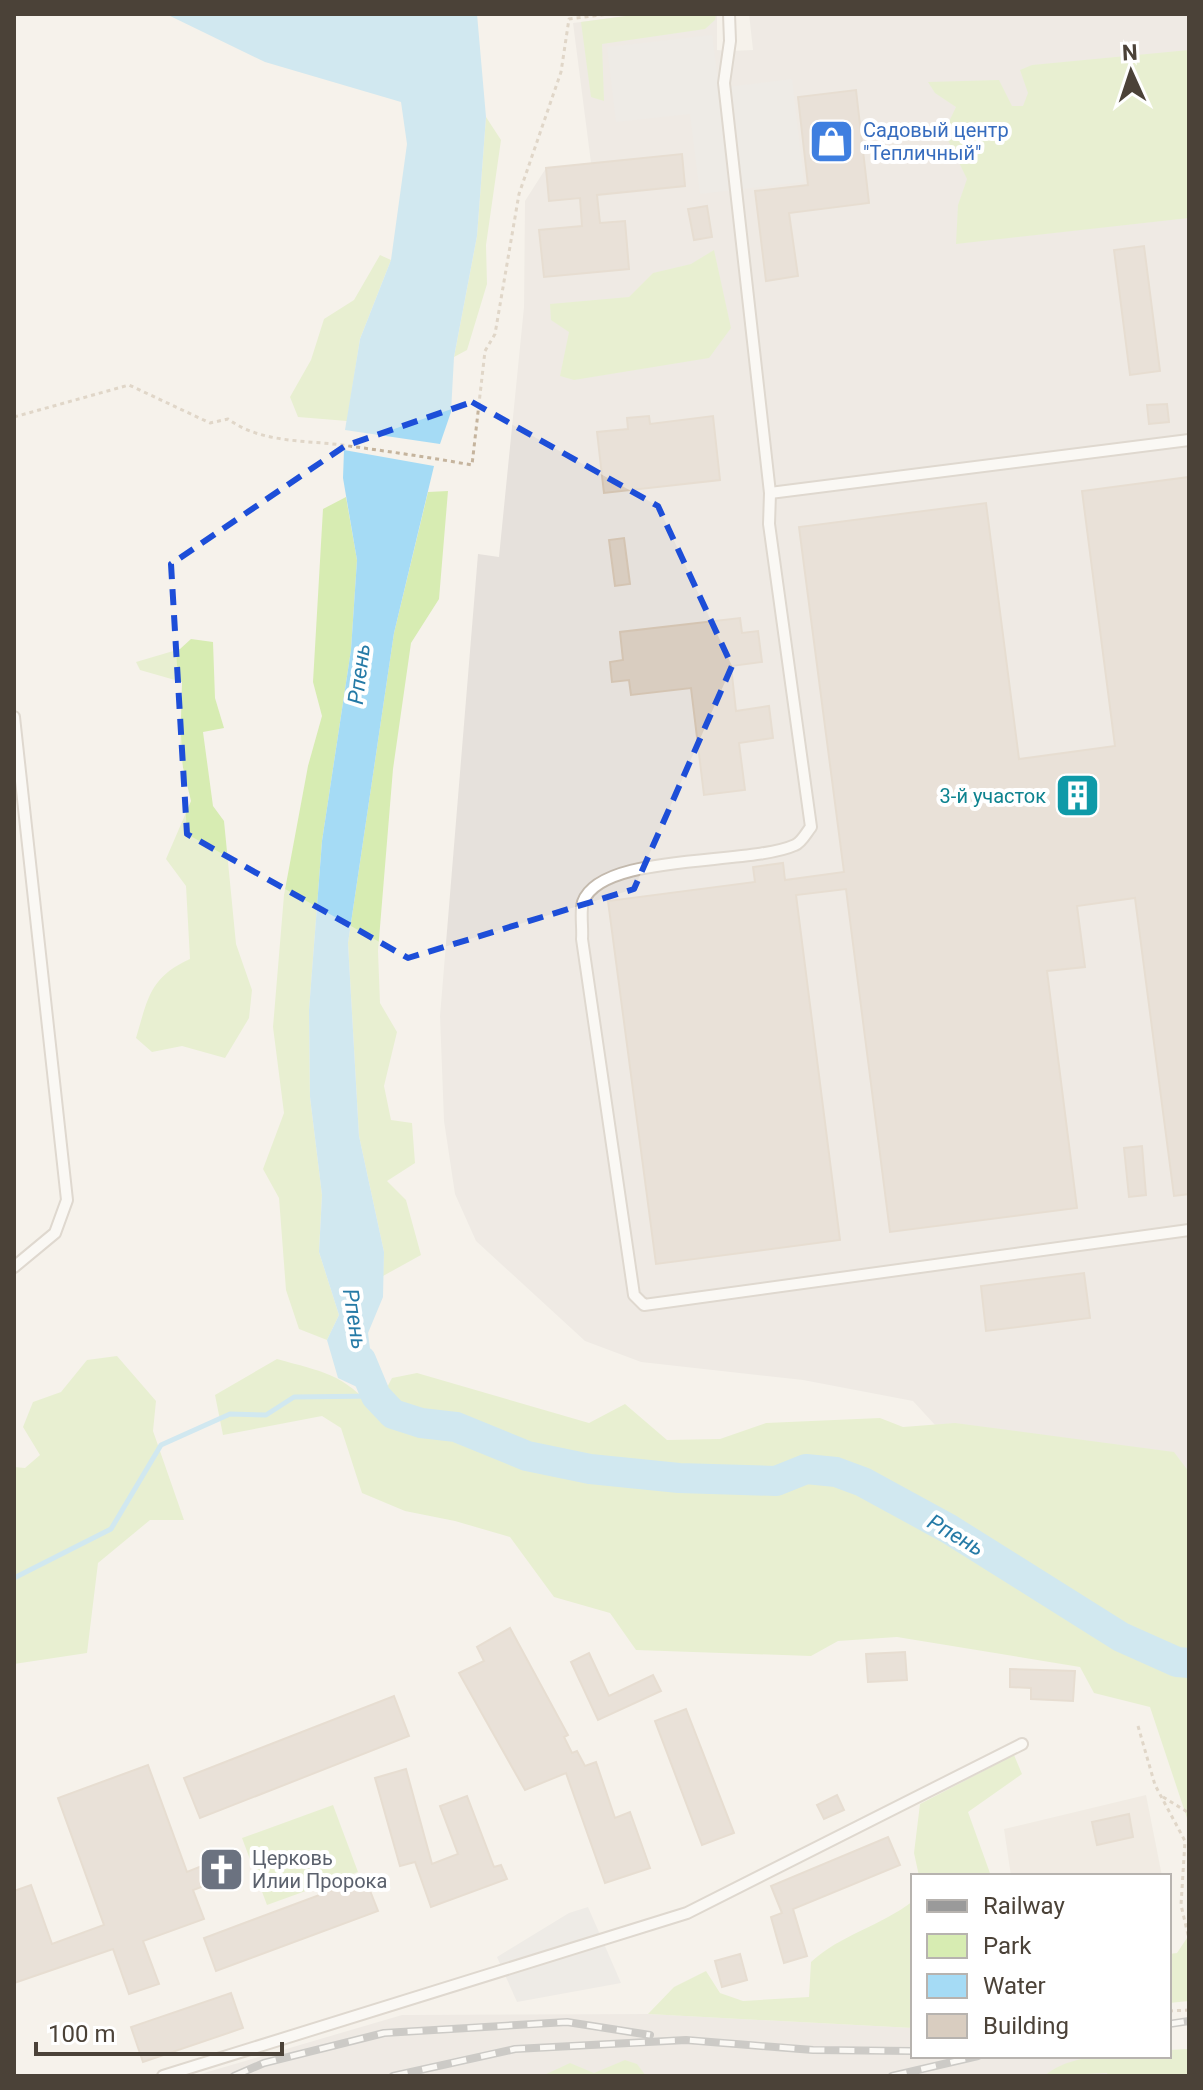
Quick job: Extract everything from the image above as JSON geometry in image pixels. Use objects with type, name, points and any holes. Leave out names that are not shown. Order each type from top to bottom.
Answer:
[{"type":"lane","points":[[729,14],[730,41],[724,83],[770,493],[769,524],[811,827],[798,844],[771,852],[637,869],[599,879],[583,903],[582,939],[634,1295],[644,1305],[1189,1230]]},
{"type":"lane","points":[[770,493],[1189,440]]},
{"type":"lane","points":[[14,717],[67,1200],[55,1233],[14,1267]]},
{"type":"lane","points":[[163,2076],[687,1913],[1022,1744]]},
{"type":"path","points":[[14,417],[129,385],[210,423],[228,419],[237,425],[292,443],[337,444],[472,465],[485,351],[495,334],[519,194],[561,72],[569,19],[609,14]]},
{"type":"path","points":[[1138,1726],[1160,1795],[1185,1841],[1181,1905],[1189,1939]]},
{"type":"path","points":[[1160,1795],[1189,1813]]},
{"type":"path","points":[[1181,1905],[1189,1901]]},
{"type":"highlighted area","points":[[472,402],[658,506],[732,666],[634,889],[408,958],[187,834],[171,564],[345,446]]},
{"type":"shaded area","points":[[641,14],[717,14],[717,50],[729,51],[753,50],[749,14],[1189,14],[1189,1568],[991,1486],[913,1401],[803,1380],[641,1362],[585,1341],[476,1241],[455,1194],[444,1121],[440,1016],[478,554],[499,557],[524,307],[525,201],[546,168],[591,163],[573,23]]},
{"type":"shaded area","points":[[712,35],[719,88],[792,79],[804,182],[700,194],[690,114],[616,122],[607,47]]},
{"type":"shaded area","points":[[1146,1795],[1162,1874],[1011,1874],[1004,1829]]},
{"type":"shaded area","points":[[588,1907],[621,1983],[517,2002],[497,1957],[569,1913]]},
{"type":"shaded area","points":[[648,2014],[911,2028],[911,2058],[1094,2058],[1145,2076],[194,2076],[402,2015]]},
{"type":"green space","points":[[641,14],[716,14],[715,20],[705,29],[602,44],[604,101],[591,97],[581,22]]},
{"type":"green space","points":[[1189,50],[1189,218],[956,244],[958,205],[967,179],[944,132],[956,107],[935,93],[928,82],[999,80],[1012,106],[1023,106],[1028,93],[1020,70],[1032,65]]},
{"type":"green space","points":[[486,117],[501,140],[486,245],[487,284],[467,350],[454,357],[477,236]]},
{"type":"green space","points":[[714,250],[731,328],[709,358],[574,380],[560,376],[569,332],[551,320],[550,304],[629,297],[653,273],[691,264]]},
{"type":"green space","points":[[380,255],[391,260],[360,339],[347,421],[298,417],[290,397],[311,360],[324,319],[354,300]]},
{"type":"green space","points":[[448,491],[439,599],[411,643],[393,769],[378,951],[380,1003],[397,1032],[384,1086],[391,1120],[412,1123],[415,1163],[387,1181],[406,1200],[421,1255],[383,1276],[384,1252],[359,1136],[348,943],[394,633],[428,492]]},
{"type":"green space","points":[[346,497],[357,560],[351,650],[322,841],[309,1011],[310,1097],[322,1195],[319,1252],[339,1315],[327,1340],[299,1329],[286,1290],[279,1198],[263,1169],[284,1113],[273,1027],[284,895],[308,766],[322,716],[313,682],[323,509]]},
{"type":"green space","points":[[191,639],[213,642],[215,698],[224,728],[203,732],[213,806],[224,821],[236,944],[252,990],[249,1018],[225,1058],[182,1046],[152,1052],[136,1038],[148,1000],[158,981],[190,959],[186,886],[166,859],[191,801],[180,755],[182,682],[140,670],[136,662],[180,649]]},
{"type":"green space","points":[[117,1356],[156,1401],[153,1431],[184,1520],[150,1520],[98,1563],[87,1653],[14,1664],[14,1467],[25,1468],[40,1455],[23,1427],[33,1402],[61,1392],[87,1360]]},
{"type":"green space","points":[[277,1359],[320,1371],[342,1381],[375,1410],[392,1378],[417,1373],[589,1423],[625,1404],[667,1440],[720,1439],[766,1423],[880,1418],[903,1427],[955,1423],[1174,1452],[1189,1472],[1189,1824],[1150,1707],[1094,1693],[1080,1667],[897,1637],[838,1641],[811,1656],[636,1650],[610,1613],[554,1597],[510,1537],[405,1511],[362,1493],[341,1428],[322,1416],[223,1435],[215,1395]]},
{"type":"green space","points":[[1014,1755],[1022,1774],[968,1812],[990,1874],[919,1874],[914,1853],[920,1804]]},
{"type":"green space","points":[[333,1805],[358,1872],[267,1905],[242,1838]]},
{"type":"green space","points":[[911,1902],[911,2028],[648,2014],[674,1987],[706,1971],[720,1993],[743,2001],[809,1997],[811,1962],[835,1945]]},
{"type":"green space","points":[[1189,1935],[1189,2001],[1171,2003],[1171,1954],[1177,1953]]},
{"type":"green space","points":[[1189,2049],[1189,2076],[1108,2076],[1107,2073],[1044,2076],[1072,2061],[1087,2058],[1171,2058],[1171,2050]]},
{"type":"green space","points":[[625,2060],[637,2064],[646,2076],[542,2076],[570,2063],[594,2073]]},
{"type":"water","points":[[166,14],[477,14],[486,117],[477,236],[454,357],[451,412],[440,444],[345,430],[360,339],[391,260],[407,144],[401,102],[265,62]]},
{"type":"water","points":[[344,450],[434,466],[394,633],[348,943],[359,1136],[384,1252],[383,1297],[368,1333],[376,1396],[338,1378],[327,1340],[339,1315],[319,1252],[322,1195],[310,1097],[309,1010],[322,841],[351,650],[357,560],[343,478]]},
{"type":"building","name":"Садовый центр \"Тепличный\"","points":[[856,90],[869,203],[789,213],[798,276],[766,281],[755,191],[808,185],[798,97]]},
{"type":"building","points":[[682,154],[685,186],[597,195],[600,223],[625,221],[629,269],[544,277],[539,230],[582,226],[580,198],[549,201],[546,168]]},
{"type":"building","points":[[707,206],[712,237],[694,240],[688,209]]},
{"type":"building","points":[[1144,246],[1160,371],[1130,375],[1114,250]]},
{"type":"building","points":[[1167,404],[1169,422],[1149,424],[1147,405]]},
{"type":"building","points":[[649,416],[650,424],[713,416],[720,480],[604,493],[597,432],[628,429],[627,418]]},
{"type":"building","points":[[1189,477],[1189,1194],[1174,1196],[1135,898],[1077,906],[1085,967],[1047,971],[1077,1208],[890,1232],[846,889],[796,895],[840,1240],[656,1264],[608,901],[755,882],[753,867],[783,863],[785,880],[844,872],[799,527],[986,503],[1019,759],[1115,746],[1082,491]]},
{"type":"building","points":[[624,538],[630,584],[615,586],[609,540]]},
{"type":"building","points":[[740,618],[742,633],[758,631],[762,662],[731,666],[736,711],[769,706],[773,738],[739,743],[745,790],[704,795],[691,688],[631,695],[629,680],[612,682],[610,662],[623,660],[620,632]]},
{"type":"building","points":[[1142,1146],[1146,1195],[1129,1197],[1124,1148]]},
{"type":"building","points":[[1084,1273],[1090,1318],[986,1331],[981,1286]]},
{"type":"building","points":[[510,1628],[568,1735],[564,1737],[572,1753],[577,1751],[585,1766],[596,1762],[615,1818],[630,1812],[650,1868],[605,1883],[566,1773],[525,1790],[459,1673],[484,1661],[477,1647]]},
{"type":"building","points":[[905,1652],[907,1680],[868,1682],[866,1654]]},
{"type":"building","points":[[589,1653],[609,1696],[653,1675],[661,1691],[598,1720],[571,1662]]},
{"type":"building","points":[[1010,1669],[1075,1671],[1073,1701],[1031,1699],[1031,1688],[1010,1687]]},
{"type":"building","points":[[394,1696],[409,1736],[200,1818],[184,1778]]},
{"type":"building","points":[[686,1709],[734,1833],[702,1845],[655,1721]]},
{"type":"building","points":[[148,1765],[187,1872],[232,1854],[240,1873],[193,1890],[204,1919],[143,1941],[159,1984],[129,1994],[113,1949],[14,1983],[14,1891],[31,1885],[52,1944],[104,1925],[58,1798]]},
{"type":"building","points":[[406,1769],[432,1864],[458,1854],[440,1806],[467,1796],[494,1867],[501,1865],[507,1879],[431,1907],[415,1862],[400,1866],[375,1778]]},
{"type":"building","points":[[837,1795],[844,1810],[824,1819],[817,1805]]},
{"type":"building","points":[[1129,1814],[1133,1837],[1097,1845],[1092,1822]]},
{"type":"building","points":[[888,1837],[900,1865],[793,1909],[807,1956],[784,1963],[771,1917],[782,1913],[771,1886]]},
{"type":"building","points":[[365,1878],[378,1911],[216,1971],[204,1938]]},
{"type":"building","points":[[740,1954],[747,1980],[722,1987],[715,1961]]},
{"type":"building","points":[[231,1993],[243,2028],[143,2062],[131,2027]]},
{"type":"waterway","name":"Рпень","points":[[361,1360],[376,1396],[393,1414],[421,1423],[456,1427],[527,1456],[590,1469],[679,1478],[776,1481],[806,1469],[836,1472],[863,1482],[949,1529],[1121,1637],[1177,1662],[1189,1663]]},
{"type":"waterway","points":[[14,1578],[111,1529],[161,1445],[230,1414],[266,1415],[294,1397],[376,1396]]},
{"type":"railway","points":[[1171,2024],[1189,2021]]},
{"type":"railway","points":[[234,2076],[264,2063],[384,2033],[567,2022],[650,2035]]},
{"type":"railway","points":[[393,2076],[515,2049],[686,2040],[813,2050],[911,2051]]},
{"type":"railway","points":[[892,2076],[969,2058]]},
{"type":"place","name":"Садовый центр \"Тепличный\"","points":[[832,141]]},
{"type":"place","name":"3-й участок","points":[[1077,796]]},
{"type":"place","name":"Церковь Илии Пророка","points":[[221,1870]]}]
